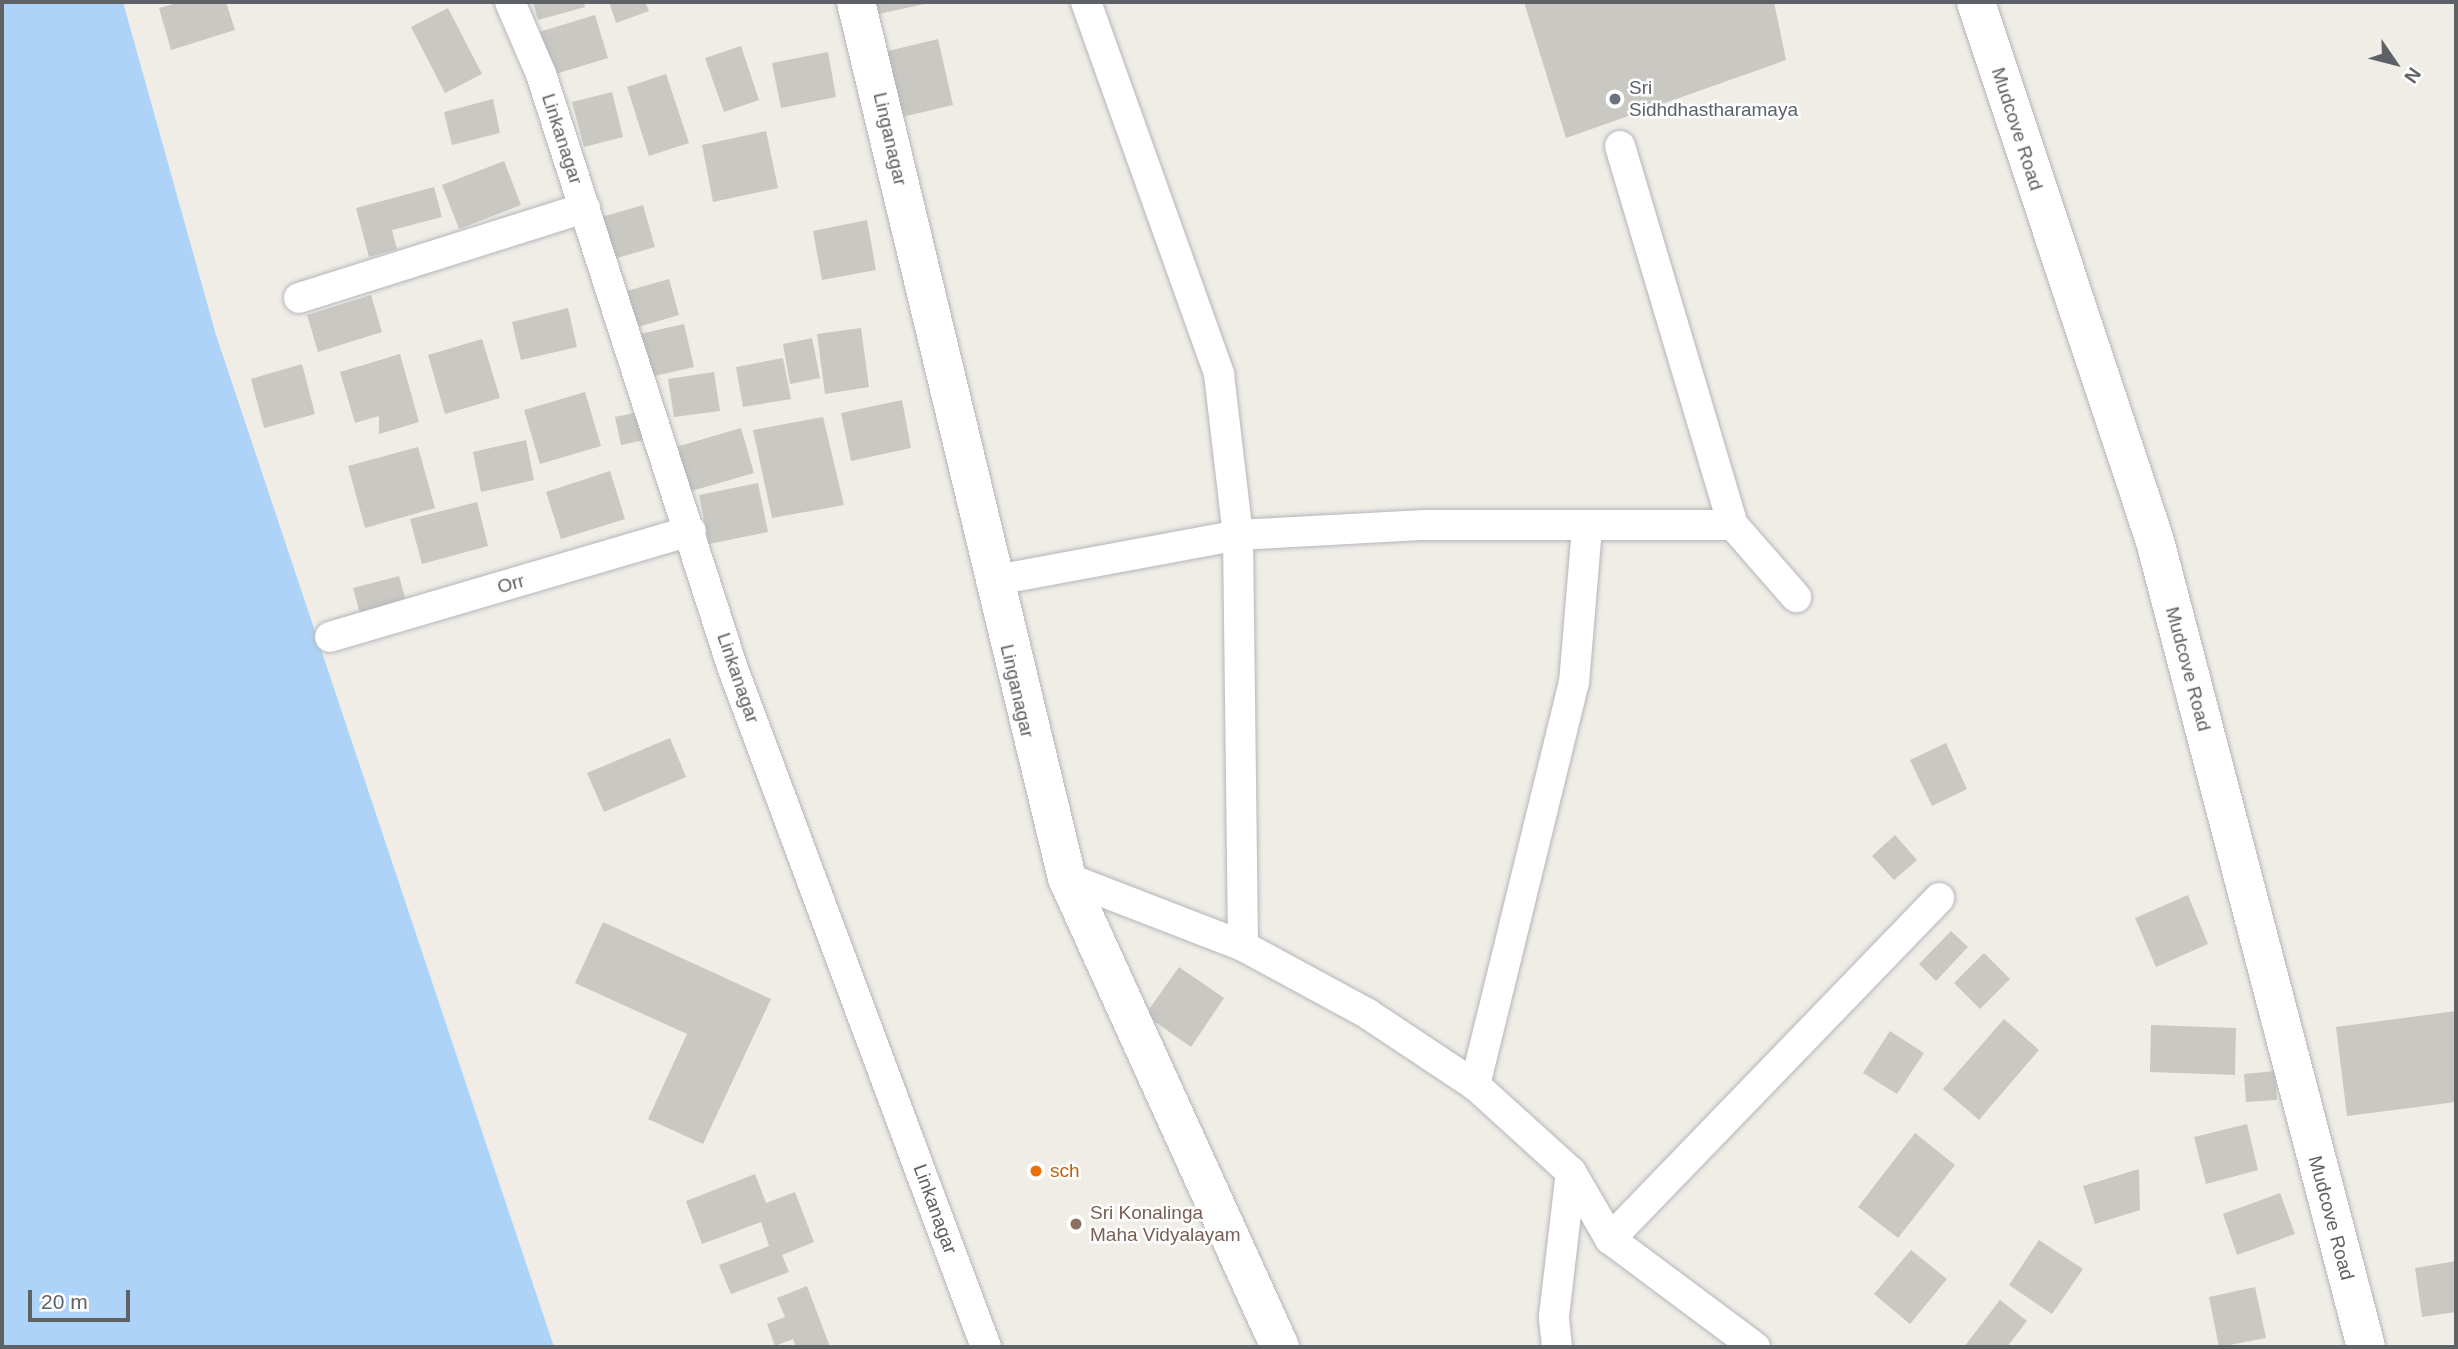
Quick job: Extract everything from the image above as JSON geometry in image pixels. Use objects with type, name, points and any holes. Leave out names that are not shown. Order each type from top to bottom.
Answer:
[{"type":"street","name":"Linkanagar","points":[[510,2],[585,208],[691,531],[733,669],[986,1347]]},
{"type":"street","name":"Linganagar","points":[[856,2],[991,581],[1067,878],[1280,1347]]},
{"type":"street","points":[[1086,2],[1219,374],[1238,535],[1242,946]]},
{"type":"street","name":"Mudcove Road","points":[[1976,2],[2155,541],[2366,1347]]},
{"type":"street","points":[[1620,146],[1733,525],[1796,597]]},
{"type":"street","points":[[299,298],[585,208]]},
{"type":"street","points":[[991,581],[1238,535],[1425,525],[1587,529],[1733,525]]},
{"type":"street","points":[[1475,1084],[1574,683],[1587,529]]},
{"type":"street","name":"Orr","points":[[330,637],[691,531]]},
{"type":"street","points":[[1067,878],[1242,946],[1368,1014],[1475,1084],[1571,1172],[1610,1239],[1755,1347]]},
{"type":"street","points":[[1610,1239],[1939,898]]},
{"type":"street","points":[[1557,1347],[1554,1316],[1571,1172]]},
{"type":"water","points":[[2,2],[123,2],[216,335],[554,1347],[2,1347]]},
{"type":"building","points":[[180,2],[226,2],[235,30],[171,50],[159,8]]},
{"type":"building","points":[[533,2],[584,2],[585,7],[538,20]]},
{"type":"building","points":[[609,2],[645,2],[649,11],[616,23]]},
{"type":"building","points":[[871,2],[929,2],[929,3],[874,15]]},
{"type":"building","name":"Sri Sidhdhastharamaya","points":[[1524,2],[1774,2],[1786,60],[1566,138]]},
{"type":"building","points":[[448,8],[482,74],[445,93],[411,27]]},
{"type":"building","points":[[595,15],[608,58],[552,75],[539,32]]},
{"type":"building","points":[[938,39],[953,105],[898,118],[884,52]]},
{"type":"building","points":[[741,46],[759,100],[724,112],[705,58]]},
{"type":"building","points":[[828,52],[836,97],[781,108],[772,63]]},
{"type":"building","points":[[666,74],[689,143],[649,156],[627,87]]},
{"type":"building","points":[[612,92],[623,137],[584,147],[572,102]]},
{"type":"building","points":[[493,99],[500,133],[452,145],[444,112]]},
{"type":"building","points":[[766,131],[778,188],[713,202],[702,145]]},
{"type":"building","points":[[504,161],[521,205],[459,229],[442,185]]},
{"type":"building","points":[[434,187],[442,217],[392,230],[397,249],[369,257],[356,208]]},
{"type":"building","points":[[643,205],[655,247],[610,260],[598,218]]},
{"type":"building","points":[[867,220],[876,270],[822,280],[813,231]]},
{"type":"building","points":[[669,279],[679,315],[638,327],[627,291]]},
{"type":"building","points":[[371,295],[382,332],[318,352],[307,315]]},
{"type":"building","points":[[568,308],[577,347],[521,360],[512,322]]},
{"type":"building","points":[[684,324],[694,367],[650,377],[640,334]]},
{"type":"building","points":[[861,328],[869,387],[825,394],[817,334]]},
{"type":"building","points":[[812,338],[820,378],[790,384],[783,344]]},
{"type":"building","points":[[482,339],[500,398],[445,414],[428,355]]},
{"type":"building","points":[[400,354],[419,422],[379,434],[379,416],[355,423],[340,372]]},
{"type":"building","points":[[783,358],[791,399],[743,407],[736,367]]},
{"type":"building","points":[[302,364],[315,414],[264,428],[251,379]]},
{"type":"building","points":[[714,372],[720,411],[674,417],[668,379]]},
{"type":"building","points":[[585,392],[601,446],[540,464],[524,410]]},
{"type":"building","points":[[902,400],[911,448],[851,461],[841,413]]},
{"type":"building","points":[[639,412],[644,440],[621,445],[615,417]]},
{"type":"building","points":[[823,417],[844,505],[772,518],[753,430]]},
{"type":"building","points":[[741,428],[754,473],[688,492],[676,447]]},
{"type":"building","points":[[526,440],[534,480],[481,492],[473,452]]},
{"type":"building","points":[[418,447],[435,508],[365,528],[348,466]]},
{"type":"building","points":[[610,471],[625,519],[561,539],[546,492]]},
{"type":"building","points":[[758,483],[768,532],[709,544],[699,495]]},
{"type":"building","points":[[477,502],[488,546],[422,564],[410,519]]},
{"type":"building","points":[[399,576],[407,605],[361,617],[353,588]]},
{"type":"building","points":[[670,738],[686,777],[604,812],[587,773]]},
{"type":"building","points":[[1946,743],[1967,789],[1932,806],[1910,760]]},
{"type":"building","points":[[1895,835],[1917,860],[1894,880],[1872,856]]},
{"type":"building","points":[[2188,895],[2208,944],[2156,967],[2135,918]]},
{"type":"building","points":[[603,922],[771,999],[703,1144],[648,1119],[687,1034],[575,983]]},
{"type":"building","points":[[1951,931],[1968,947],[1936,981],[1919,964]]},
{"type":"building","points":[[1984,953],[2010,979],[1980,1009],[1954,983]]},
{"type":"building","points":[[1179,967],[1224,998],[1191,1047],[1145,1015]]},
{"type":"building","points":[[2456,1011],[2456,1102],[2347,1116],[2336,1027]]},
{"type":"building","points":[[2004,1019],[2039,1050],[1979,1120],[1943,1089]]},
{"type":"building","points":[[2151,1025],[2236,1028],[2235,1075],[2150,1072]]},
{"type":"building","points":[[1890,1031],[1924,1053],[1897,1094],[1863,1073]]},
{"type":"building","points":[[2275,1071],[2277,1100],[2246,1102],[2244,1074]]},
{"type":"building","points":[[2247,1124],[2258,1170],[2206,1184],[2194,1137]]},
{"type":"building","points":[[1915,1133],[1955,1165],[1898,1238],[1858,1207]]},
{"type":"building","points":[[2139,1169],[2140,1210],[2095,1224],[2083,1186]]},
{"type":"building","points":[[755,1174],[766,1203],[795,1192],[814,1242],[782,1255],[789,1272],[731,1294],[719,1265],[769,1246],[761,1222],[702,1244],[686,1201]]},
{"type":"building","points":[[2280,1193],[2295,1234],[2237,1255],[2223,1214]]},
{"type":"building","points":[[2039,1240],[2083,1269],[2052,1314],[2009,1285]]},
{"type":"building","points":[[1911,1250],[1947,1279],[1910,1324],[1874,1294]]},
{"type":"building","points":[[2456,1261],[2456,1312],[2422,1317],[2415,1268]]},
{"type":"building","points":[[807,1286],[830,1347],[796,1347],[793,1339],[775,1346],[767,1324],[785,1317],[777,1298]]},
{"type":"building","points":[[2255,1287],[2266,1338],[2219,1347],[2209,1297]]},
{"type":"building","points":[[2000,1300],[2027,1321],[2007,1347],[1964,1347]]},
{"type":"place","name":"Sri Sidhdhastharamaya","points":[[1615,99]]},
{"type":"place","name":"sch","points":[[1036,1171]]},
{"type":"place","name":"Sri Konalinga Maha Vidyalayam","points":[[1076,1224]]}]
